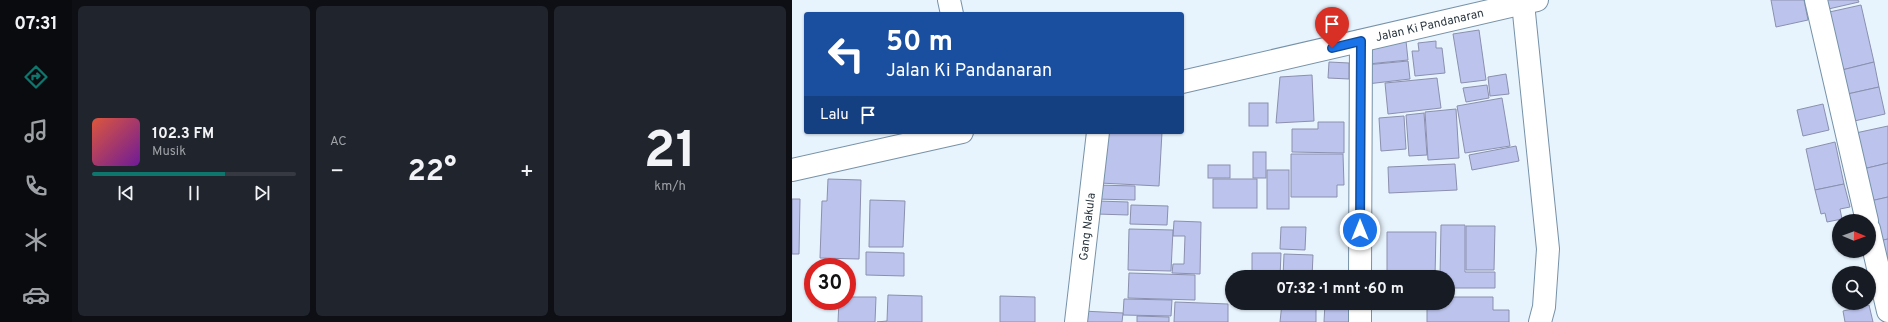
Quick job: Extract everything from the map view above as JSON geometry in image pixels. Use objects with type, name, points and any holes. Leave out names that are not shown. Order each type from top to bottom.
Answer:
[{"type":"street","points":[[949,0],[952,12]]},
{"type":"street","points":[[1816,0],[1865,214]]},
{"type":"street","points":[[1530,2],[1548,249],[1544,307],[1540,322]]},
{"type":"street","name":"Jalan Ki Pandanaran","points":[[1184,82],[1530,2]]},
{"type":"street","points":[[1360,270],[1361,41]]},
{"type":"street","points":[[792,170],[953,134]]},
{"type":"street","name":"Gang Nakula","points":[[1076,322],[1098,134]]},
{"type":"street","points":[[1876,258],[1888,311]]},
{"type":"street","points":[[1360,310],[1360,322]]},
{"type":"building","points":[[1771,0],[1804,0],[1808,20],[1776,27]]},
{"type":"building","points":[[1821,0],[1858,0],[1859,2],[1824,10]]},
{"type":"building","points":[[1861,5],[1874,62],[1838,71],[1825,13]]},
{"type":"building","points":[[1479,30],[1486,80],[1461,83],[1453,34]]},
{"type":"building","points":[[1406,41],[1408,60],[1368,64],[1365,45]]},
{"type":"building","points":[[1436,41],[1436,48],[1442,48],[1445,73],[1415,76],[1412,51],[1419,51],[1418,43]]},
{"type":"building","points":[[1408,61],[1410,79],[1367,84],[1365,65]]},
{"type":"building","points":[[1329,62],[1349,63],[1349,79],[1328,78]]},
{"type":"building","points":[[1874,62],[1879,87],[1843,95],[1838,71]]},
{"type":"building","points":[[1506,74],[1509,94],[1490,96],[1488,77]]},
{"type":"building","points":[[1312,75],[1314,121],[1276,123],[1280,77]]},
{"type":"building","points":[[1437,78],[1441,108],[1388,114],[1385,83]]},
{"type":"building","points":[[1487,85],[1489,98],[1466,102],[1463,88]]},
{"type":"building","points":[[1879,87],[1885,114],[1850,122],[1843,95]]},
{"type":"building","points":[[1502,98],[1510,146],[1465,153],[1457,106]]},
{"type":"building","points":[[1249,103],[1268,103],[1268,126],[1249,126]]},
{"type":"building","points":[[1823,104],[1829,130],[1803,136],[1797,110]]},
{"type":"building","points":[[1456,109],[1459,158],[1428,160],[1425,112]]},
{"type":"building","points":[[1424,113],[1427,155],[1409,156],[1406,115]]},
{"type":"building","points":[[1404,116],[1406,149],[1381,151],[1379,118]]},
{"type":"building","points":[[1318,122],[1344,122],[1344,153],[1292,152],[1292,129],[1318,129]]},
{"type":"building","points":[[1888,126],[1888,163],[1859,170],[1851,134]]},
{"type":"building","points":[[1104,134],[1162,134],[1159,186],[1100,183]]},
{"type":"building","points":[[1835,142],[1844,184],[1815,190],[1806,149]]},
{"type":"building","points":[[1516,146],[1519,161],[1472,170],[1469,155]]},
{"type":"building","points":[[1253,152],[1266,152],[1266,178],[1253,178]]},
{"type":"building","points":[[1291,154],[1343,154],[1344,185],[1337,185],[1337,197],[1291,197]]},
{"type":"building","points":[[1888,163],[1888,197],[1866,202],[1859,170]]},
{"type":"building","points":[[1455,164],[1457,190],[1389,193],[1388,167]]},
{"type":"building","points":[[1208,165],[1230,165],[1230,178],[1208,178]]},
{"type":"building","points":[[1267,170],[1289,170],[1289,209],[1267,209]]},
{"type":"building","points":[[828,179],[861,180],[859,259],[820,258],[822,201],[827,201]]},
{"type":"building","points":[[1213,179],[1257,179],[1257,208],[1213,208]]},
{"type":"building","points":[[1844,184],[1850,207],[1840,209],[1841,214],[1832,214],[1832,221],[1827,222],[1825,213],[1821,214],[1815,190]]},
{"type":"building","points":[[1096,185],[1135,186],[1135,200],[1096,199]]},
{"type":"building","points":[[1888,197],[1888,239],[1876,242],[1876,214],[1868,214],[1866,202]]},
{"type":"building","points":[[792,199],[800,199],[799,254],[792,254]]},
{"type":"building","points":[[870,200],[905,201],[903,247],[869,247]]},
{"type":"building","points":[[1097,201],[1128,202],[1128,215],[1097,214]]},
{"type":"building","points":[[1131,205],[1168,206],[1167,225],[1130,224]]},
{"type":"building","points":[[1174,221],[1201,222],[1200,274],[1172,273],[1173,264],[1184,264],[1185,236],[1173,236]]},
{"type":"building","points":[[1441,225],[1465,225],[1465,272],[1495,272],[1495,288],[1455,288],[1455,270],[1440,270]]},
{"type":"building","points":[[1466,226],[1495,226],[1494,270],[1466,270]]},
{"type":"building","points":[[1281,227],[1306,227],[1305,250],[1280,249]]},
{"type":"building","points":[[1129,229],[1173,230],[1171,271],[1128,270]]},
{"type":"building","points":[[1387,232],[1436,232],[1435,270],[1387,270]]},
{"type":"building","points":[[1888,239],[1888,265],[1876,245],[1876,242]]},
{"type":"building","points":[[866,252],[904,253],[904,276],[866,275]]},
{"type":"building","points":[[1252,253],[1281,253],[1280,270],[1252,270]]},
{"type":"building","points":[[1284,254],[1313,255],[1312,270],[1283,270]]},
{"type":"building","points":[[1129,273],[1195,275],[1195,300],[1128,298]]},
{"type":"building","points":[[888,295],[922,296],[922,322],[877,322],[887,321]]},
{"type":"building","points":[[1000,296],[1035,297],[1035,322],[1000,322]]},
{"type":"building","points":[[856,297],[876,297],[875,322],[838,322],[839,310],[856,310]]},
{"type":"building","points":[[1455,297],[1493,297],[1493,310],[1509,310],[1509,322],[1427,322],[1427,310],[1455,310]]},
{"type":"building","points":[[1124,299],[1172,300],[1171,316],[1123,315]]},
{"type":"building","points":[[1175,302],[1225,304],[1225,310],[1228,310],[1228,322],[1174,322]]},
{"type":"building","points":[[1281,310],[1316,310],[1316,322],[1280,322]]},
{"type":"building","points":[[1325,310],[1349,310],[1349,322],[1324,322]]},
{"type":"building","points":[[1870,310],[1873,322],[1845,322],[1843,311]]},
{"type":"building","points":[[1082,311],[1123,313],[1122,322],[1081,322]]},
{"type":"building","points":[[1137,316],[1169,317],[1169,322],[1137,322]]},
{"type":"route","points":[[1332,48],[1361,41],[1360,230]]}]
